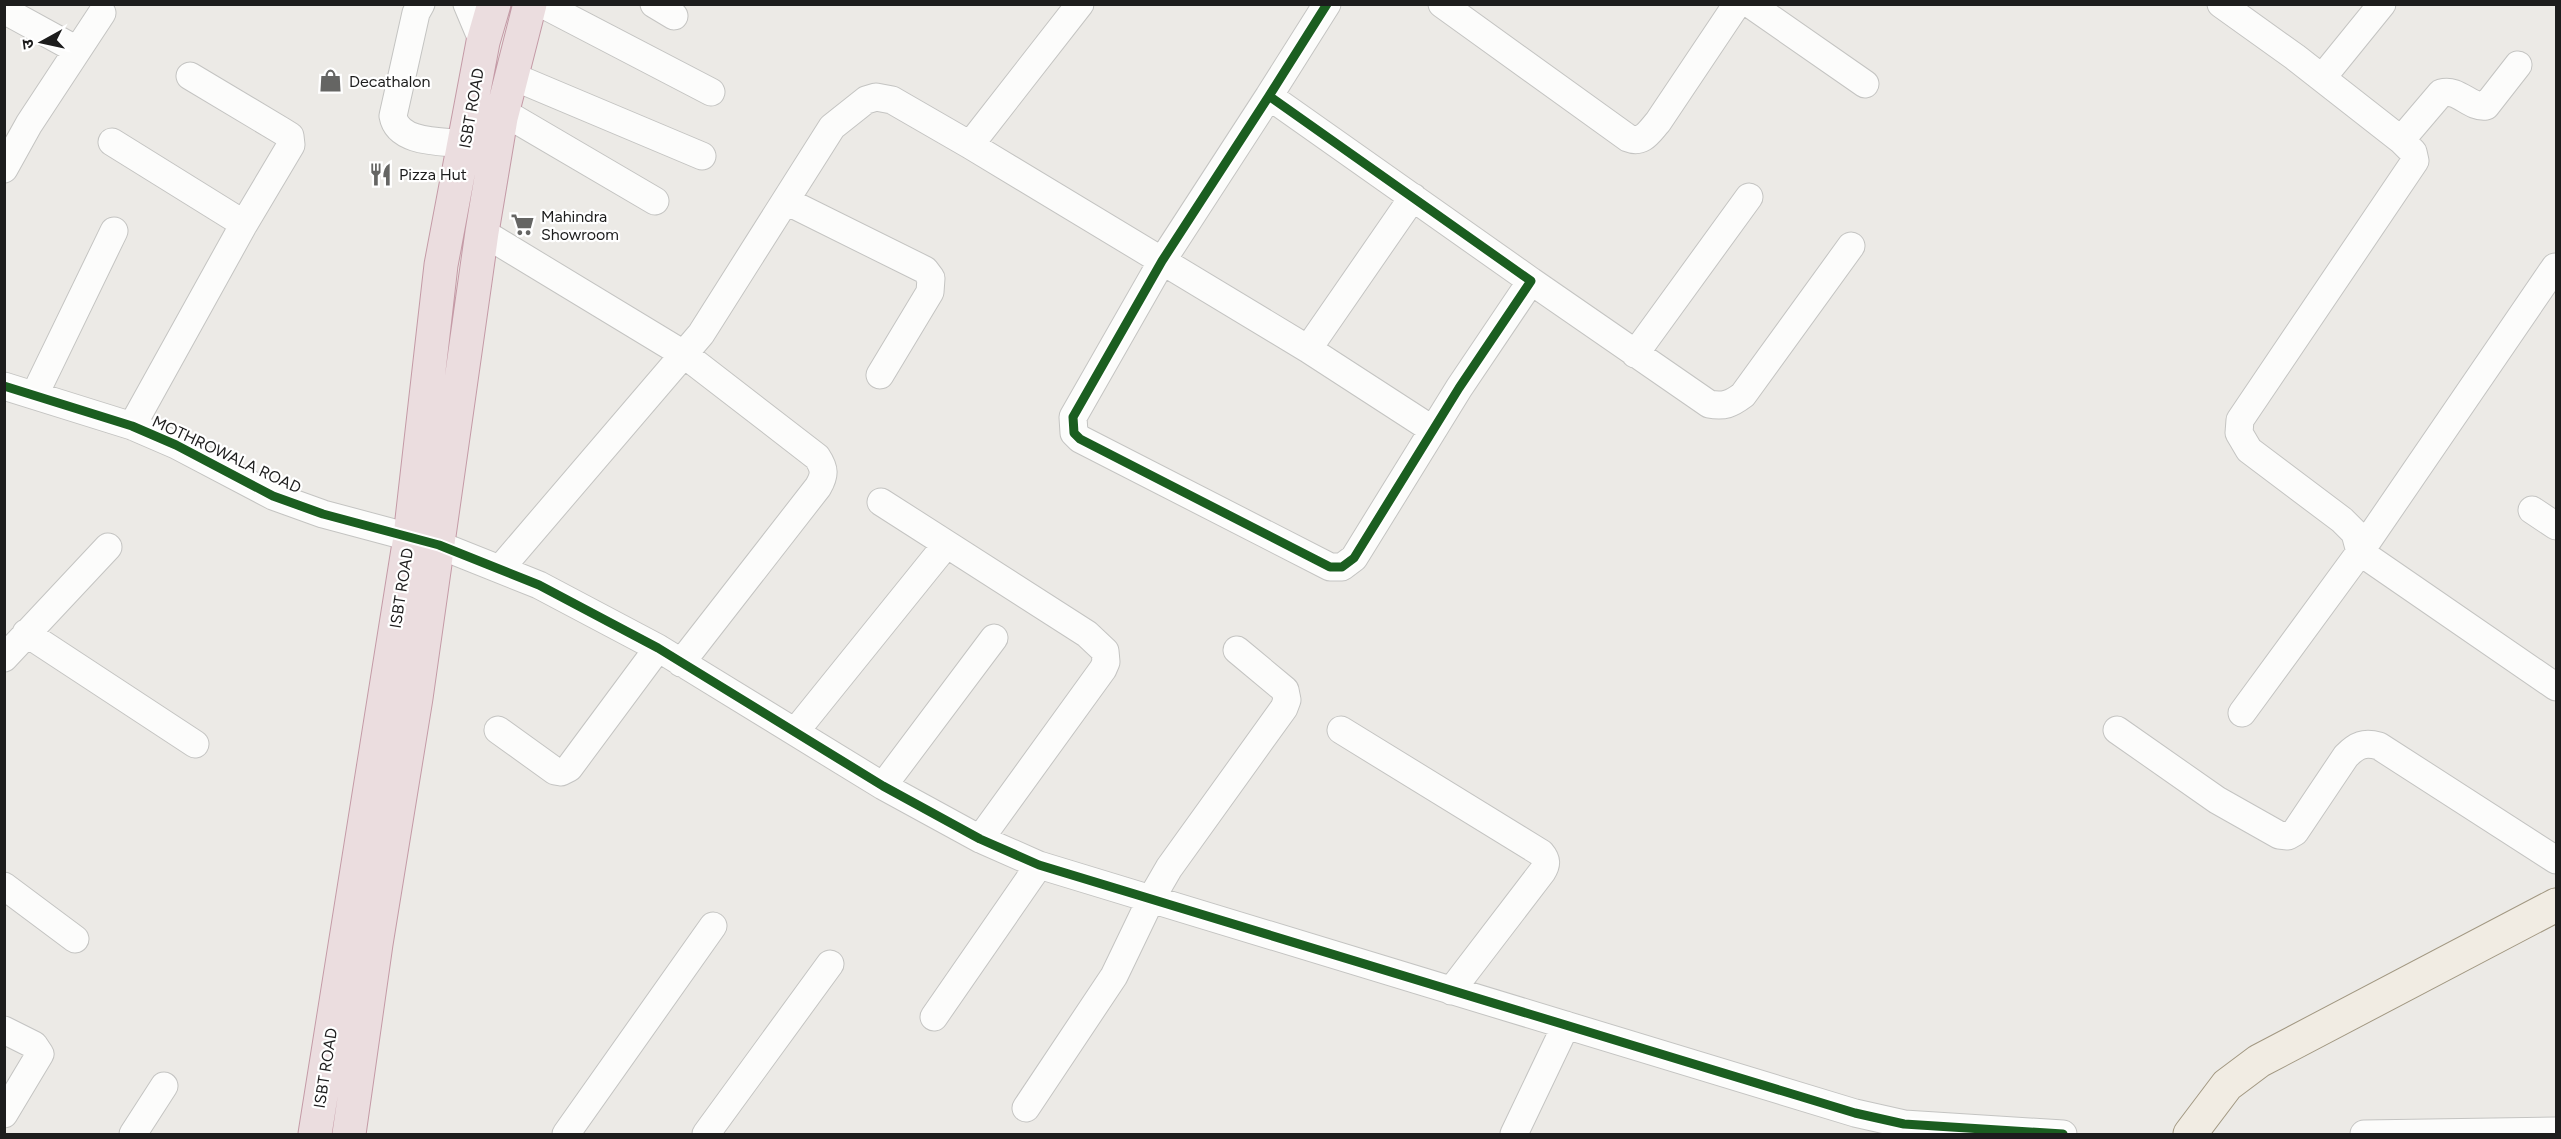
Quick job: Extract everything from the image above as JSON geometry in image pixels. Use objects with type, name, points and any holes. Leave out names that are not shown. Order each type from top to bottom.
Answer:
[{"type":"highway","name":"ISBT ROAD","points":[[315,1134],[424,541],[441,266],[483,42],[494,4]]},
{"type":"highway","points":[[349,1134],[424,541],[503,112],[526,19]]},
{"type":"main road","points":[[2190,1134],[2226,1085],[2259,1060],[2556,905]]},
{"type":"street","points":[[421,4],[395,105],[394,124],[404,134],[415,138],[465,144]]},
{"type":"street","points":[[467,4],[483,42]]},
{"type":"street","points":[[526,19],[542,4],[711,92]]},
{"type":"street","points":[[970,145],[1080,4]]},
{"type":"street","points":[[1327,4],[1162,261],[1073,417],[1072,427],[1080,439],[1335,568],[1342,567],[1354,558],[1433,430],[1531,281]]},
{"type":"street","points":[[1442,4],[1633,140],[1643,139],[1658,122],[1737,4]]},
{"type":"street","points":[[1750,4],[1865,84]]},
{"type":"street","points":[[2221,4],[2322,78],[2401,140],[2413,152],[2414,165],[2240,420],[2238,430],[2249,450],[2296,484],[2355,533],[2360,552],[2556,687]]},
{"type":"street","points":[[2322,78],[2382,4]]},
{"type":"street","points":[[4,10],[77,50]]},
{"type":"street","points":[[4,169],[29,124],[102,12]]},
{"type":"street","points":[[2401,140],[2442,93],[2452,92],[2475,105],[2486,106],[2518,65]]},
{"type":"street","points":[[132,426],[244,224],[290,150],[290,136],[190,76]]},
{"type":"street","points":[[512,76],[702,156]]},
{"type":"street","points":[[1269,96],[1709,404],[1730,405],[1743,395],[1851,246]]},
{"type":"street","points":[[500,569],[685,355],[712,318],[819,144],[832,127],[856,105],[876,97],[892,100],[970,145],[1308,349],[1433,430]]},
{"type":"street","points":[[503,112],[655,201]]},
{"type":"street","points":[[112,142],[244,224]]},
{"type":"street","points":[[1308,349],[1413,197]]},
{"type":"street","points":[[1635,354],[1749,197]]},
{"type":"street","points":[[786,201],[929,274],[930,292],[880,375]]},
{"type":"street","points":[[35,394],[114,231]]},
{"type":"street","points":[[482,232],[685,355],[817,457],[824,471],[818,487],[681,663]]},
{"type":"street","points":[[2242,713],[2360,552],[2555,267]]},
{"type":"street","name":"MOTHROWALA ROAD","points":[[4,386],[132,426],[176,445],[273,496],[323,514],[424,541],[539,585],[658,648],[883,786],[980,839],[1039,865],[1855,1113],[1904,1124],[2063,1134]]},
{"type":"street","points":[[881,502],[945,546],[1087,634],[1100,645],[1106,656],[1103,669],[980,839]]},
{"type":"street","points":[[2532,510],[2556,526]]},
{"type":"street","points":[[4,658],[108,546]]},
{"type":"street","points":[[795,732],[945,546]]},
{"type":"street","points":[[26,633],[195,744]]},
{"type":"street","points":[[883,786],[994,638]]},
{"type":"street","points":[[498,730],[555,771],[561,772],[569,768],[658,648]]},
{"type":"street","points":[[1026,1108],[1114,976],[1151,899],[1192,834],[1284,708],[1287,700],[1281,685],[1237,650]]},
{"type":"street","points":[[1341,730],[1541,853],[1545,859],[1546,865],[1542,872],[1451,991]]},
{"type":"street","points":[[2117,730],[2217,800],[2278,835],[2288,836],[2295,832],[2346,756],[2355,748],[2368,743],[2379,746],[2556,860]]},
{"type":"street","points":[[934,1017],[1039,865]]},
{"type":"street","points":[[4,886],[75,939]]},
{"type":"street","points":[[566,1134],[714,926]]},
{"type":"street","points":[[706,1134],[830,964]]},
{"type":"street","points":[[1514,1134],[1566,1025]]},
{"type":"street","points":[[4,1030],[34,1045],[40,1054],[4,1114]]},
{"type":"street","points":[[133,1134],[165,1086]]},
{"type":"street","points":[[2364,1134],[2556,1131]]},
{"type":"cycle path","points":[[1269,96],[1162,261],[1073,417],[1074,433],[1080,439],[1330,567],[1342,567],[1354,558],[1459,388],[1531,281],[1269,96],[1327,4]]},
{"type":"cycle path","points":[[4,386],[132,426],[176,445],[273,496],[323,514],[439,545],[539,585],[658,648],[883,786],[980,839],[1039,865],[1855,1113],[1904,1124],[2063,1134]]},
{"type":"place","name":"Decathalon","points":[[331,81]]},
{"type":"place","name":"Pizza Hut","points":[[381,174]]},
{"type":"place","name":"Mahindra Showroom","points":[[523,225]]}]
